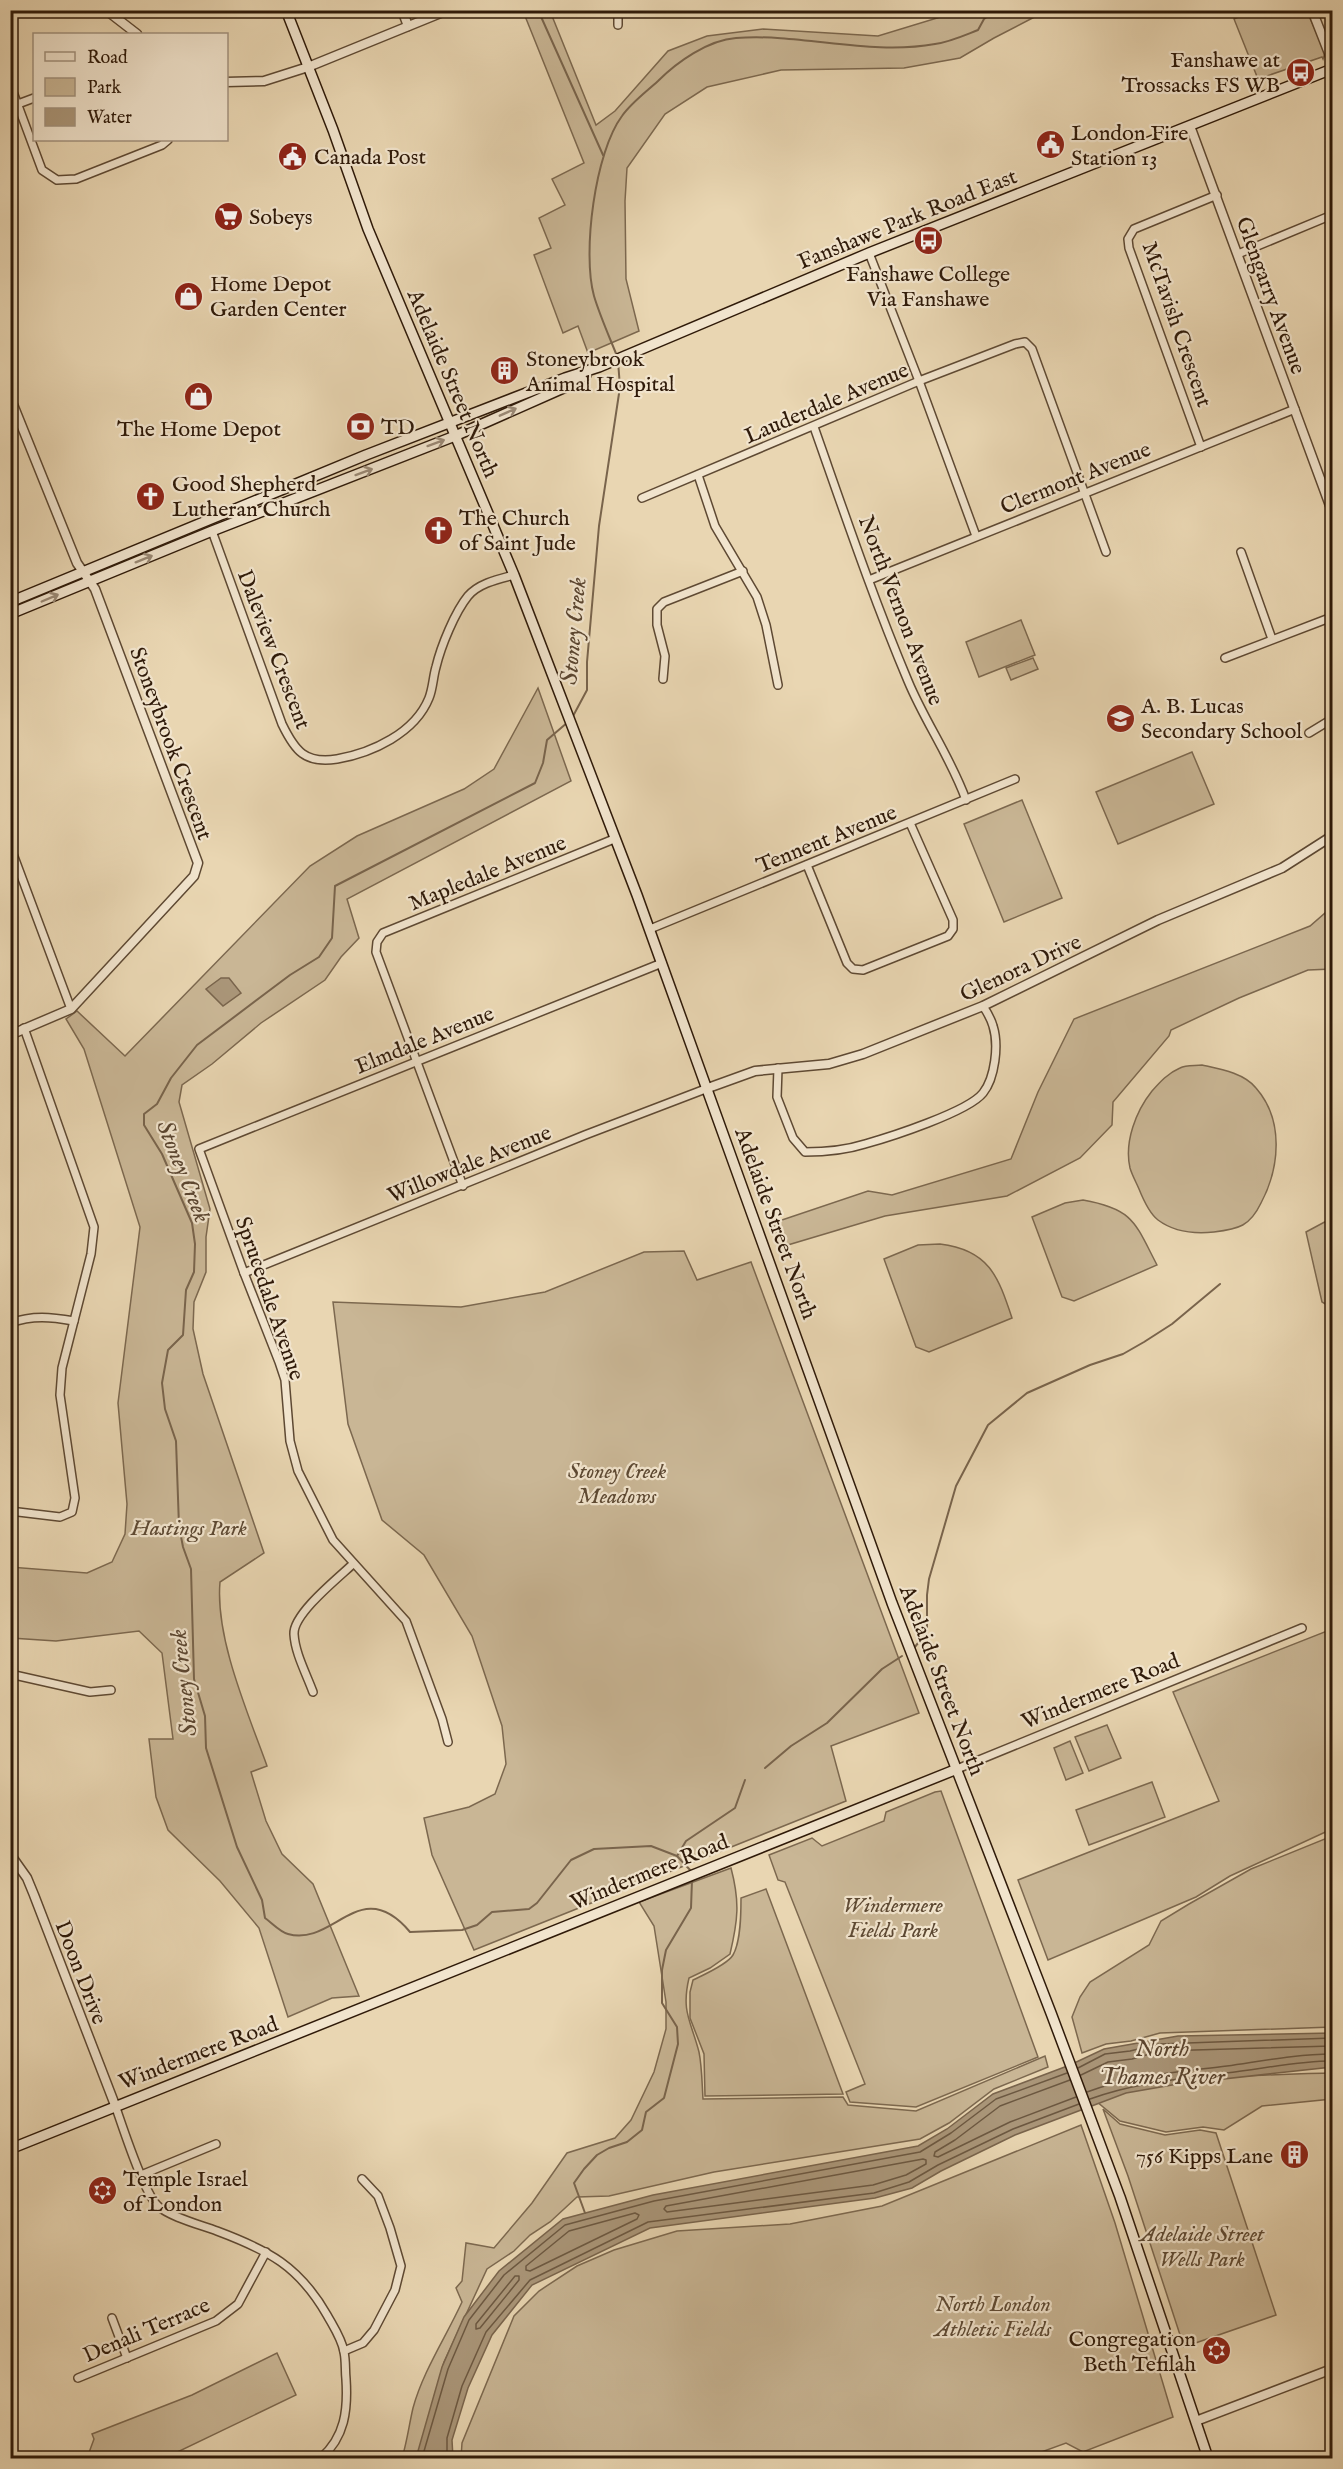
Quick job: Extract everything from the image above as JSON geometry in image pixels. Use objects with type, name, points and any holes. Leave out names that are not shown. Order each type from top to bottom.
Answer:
[{"type":"main road","name":"Adelaide Street North","points":[[286,10],[368,229],[514,575],[650,929],[892,1603],[1120,2197],[1208,2458]]},
{"type":"main road","name":"Fanshawe Park Road East","points":[[10,614],[212,531],[455,436],[568,386],[599,368],[638,350],[869,253],[1332,69]]},
{"type":"main road","name":"Fanshawe Park Road East","points":[[10,602],[565,378],[599,368]]},
{"type":"main road","name":"Windermere Road","points":[[10,2148],[957,1769]]},
{"type":"street","points":[[10,14],[18,10]]},
{"type":"street","points":[[106,10],[136,33]]},
{"type":"street","points":[[402,10],[408,26]]},
{"type":"street","points":[[228,82],[264,81],[308,67],[447,10]]},
{"type":"street","points":[[618,10],[618,25]]},
{"type":"street","points":[[1312,10],[1332,61]]},
{"type":"street","points":[[10,84],[42,170],[57,180],[76,179],[162,145],[167,141]]},
{"type":"street","points":[[18,104],[33,98]]},
{"type":"street","name":"Glengarry Avenue","points":[[1190,126],[1332,511]]},
{"type":"street","name":"McTavish Crescent","points":[[1201,447],[1129,248],[1128,239],[1134,229],[1217,195]]},
{"type":"street","points":[[1238,254],[1332,215]]},
{"type":"street","points":[[869,253],[976,536]]},
{"type":"street","name":"Lauderdale Avenue","points":[[642,498],[919,381],[1025,342],[1032,349],[1084,492]]},
{"type":"street","name":"Stoneybrook Crescent","points":[[10,397],[82,572],[95,589],[198,863],[195,876],[71,1009],[10,1035]]},
{"type":"street","name":"Clermont Avenue","points":[[869,580],[1295,409]]},
{"type":"street","name":"North Vernon Avenue","points":[[814,427],[869,580],[920,711],[955,770],[966,800]]},
{"type":"street","points":[[698,475],[715,526],[757,597],[766,625],[778,685]]},
{"type":"street","points":[[1084,492],[1106,552]]},
{"type":"street","name":"Daleview Crescent","points":[[212,531],[291,743],[304,756],[322,761],[354,756],[388,742],[415,722],[429,698],[436,665],[468,596],[483,585],[514,575]]},
{"type":"street","points":[[1241,552],[1272,639]]},
{"type":"street","points":[[663,679],[665,656],[657,625],[657,609],[664,602],[742,571]]},
{"type":"street","points":[[1225,658],[1332,617]]},
{"type":"street","points":[[1309,733],[1332,719]]},
{"type":"street","name":"Tennent Avenue","points":[[650,929],[1015,779]]},
{"type":"street","points":[[807,865],[847,963],[853,969],[863,970],[948,936],[953,929],[953,920],[910,823]]},
{"type":"street","name":"Glenora Drive","points":[[708,1088],[741,1075],[778,1068],[829,1064],[863,1054],[983,1005],[1158,920],[1282,868],[1332,836]]},
{"type":"street","name":"Mapledale Avenue","points":[[415,1061],[376,952],[377,942],[383,933],[614,839]]},
{"type":"street","points":[[10,846],[71,1009]]},
{"type":"street","name":"Elmdale Avenue","points":[[199,1149],[662,963]]},
{"type":"street","points":[[778,1068],[777,1097],[793,1138],[805,1152],[863,1145],[970,1104],[983,1093],[992,1075],[995,1048],[994,1028],[983,1005]]},
{"type":"street","points":[[10,1511],[60,1517],[72,1512],[75,1498],[60,1395],[62,1368],[91,1254],[94,1227],[24,1028]]},
{"type":"street","points":[[415,1061],[463,1186]]},
{"type":"street","name":"Willowdale Avenue","points":[[244,1273],[585,1135],[708,1088]]},
{"type":"street","name":"Sprucedale Avenue","points":[[199,1149],[285,1380],[293,1456],[333,1540],[406,1621],[442,1719],[448,1742]]},
{"type":"street","points":[[10,1323],[25,1318],[48,1316],[74,1321]]},
{"type":"street","points":[[313,1692],[296,1644],[294,1631],[298,1618],[353,1564]]},
{"type":"street","name":"Windermere Road","points":[[957,1769],[1302,1628]]},
{"type":"street","points":[[10,1674],[90,1692],[111,1690]]},
{"type":"street","name":"Doon Drive","points":[[10,1854],[27,1878],[115,2105]]},
{"type":"street","points":[[115,2105],[141,2175],[157,2206],[266,2252],[291,2268],[315,2294],[334,2327],[344,2351],[347,2393],[345,2420],[336,2442],[321,2458]]},
{"type":"street","points":[[141,2175],[216,2144]]},
{"type":"street","points":[[344,2351],[363,2343],[374,2330],[395,2290],[400,2266],[390,2228],[378,2196],[362,2179]]},
{"type":"street","name":"Denali Terrace","points":[[78,2378],[216,2321],[231,2311],[238,2304],[266,2252]]},
{"type":"street","points":[[112,2318],[127,2358]]},
{"type":"street","points":[[1196,2421],[1332,2369]]},
{"type":"green space","points":[[523,11],[550,11],[596,125],[615,111],[668,51],[707,36],[763,29],[878,36],[960,11],[1046,11],[960,58],[904,68],[781,70],[707,87],[665,114],[627,168],[626,279],[639,331],[588,353],[578,326],[563,333],[534,255],[551,248],[539,218],[565,205],[552,179],[584,163]]},
{"type":"green space","points":[[1251,11],[1307,11],[1325,53],[1323,59],[1322,57],[1258,79],[1234,19]]},
{"type":"green space","points":[[1021,620],[1035,655],[979,677],[966,642]]},
{"type":"green space","points":[[1033,658],[1038,669],[1011,680],[1006,668]]},
{"type":"green space","name":"Hastings Park","points":[[538,688],[571,781],[347,899],[359,938],[341,957],[325,980],[261,1023],[212,1064],[182,1085],[179,1102],[210,1209],[206,1237],[206,1272],[194,1302],[193,1329],[203,1374],[264,1553],[220,1582],[223,1627],[234,1675],[267,1766],[251,1772],[266,1821],[282,1854],[313,1884],[359,1996],[332,1998],[288,2017],[259,1928],[220,1881],[168,1830],[156,1797],[149,1739],[173,1739],[162,1653],[139,1631],[56,1641],[11,1638],[10,1567],[87,1573],[112,1562],[125,1534],[127,1504],[118,1403],[140,1227],[84,1049],[66,1019],[77,1011],[125,1056],[310,866],[357,836],[464,789],[494,769]]},
{"type":"green space","points":[[1192,752],[1214,804],[1118,844],[1096,792]]},
{"type":"green space","points":[[1022,800],[1062,898],[1004,922],[964,824]]},
{"type":"green space","points":[[1332,907],[1332,969],[1308,970],[1239,998],[1171,1030],[1169,1036],[1113,1102],[1112,1125],[1080,1158],[1007,1196],[885,1216],[781,1247],[773,1223],[868,1191],[892,1195],[1011,1159],[1038,1092],[1074,1019],[1310,926]]},
{"type":"green space","points":[[1202,1065],[1238,1075],[1256,1088],[1271,1114],[1276,1144],[1272,1174],[1253,1217],[1237,1228],[1199,1233],[1171,1227],[1152,1214],[1131,1171],[1129,1148],[1136,1117],[1152,1091],[1164,1078],[1176,1070],[1185,1066]]},
{"type":"green space","points":[[1083,1200],[1113,1208],[1131,1220],[1157,1265],[1074,1301],[1062,1297],[1032,1217],[1065,1203]]},
{"type":"green space","points":[[1332,1218],[1332,1308],[1322,1302],[1306,1232]]},
{"type":"green space","points":[[940,1244],[957,1247],[981,1259],[996,1278],[1012,1318],[929,1352],[916,1347],[884,1259],[918,1245]]},
{"type":"green space","name":"Stoney Creek Meadows","points":[[684,1251],[697,1280],[751,1262],[919,1713],[831,1746],[846,1801],[474,1950],[432,1855],[424,1818],[469,1807],[495,1794],[506,1764],[502,1726],[472,1636],[424,1555],[382,1520],[348,1424],[333,1302],[461,1307],[545,1292],[644,1252]]},
{"type":"green space","points":[[1332,1629],[1332,1829],[1230,1876],[1196,1897],[1048,1960],[1018,1880],[1219,1801],[1173,1692]]},
{"type":"green space","points":[[1107,1725],[1121,1758],[1089,1771],[1075,1737]]},
{"type":"green space","points":[[1070,1741],[1083,1773],[1066,1780],[1054,1748]]},
{"type":"green space","points":[[1152,1782],[1165,1817],[1089,1845],[1076,1810]]},
{"type":"green space","name":"Windermere Fields Park","points":[[941,1791],[1038,2057],[916,2107],[850,2102],[846,2092],[865,2084],[785,1882],[778,1880],[769,1855],[812,1838],[822,1846],[884,1821],[886,1812]]},
{"type":"green space","points":[[1332,1836],[1332,2027],[1160,2033],[1131,2041],[1106,2044],[1082,2053],[1072,2017],[1080,1997],[1090,1982],[1149,1945],[1161,1921],[1189,1904],[1251,1869]]},
{"type":"green space","points":[[731,1868],[737,1911],[730,1954],[710,1968],[689,1978],[687,1990],[688,2016],[700,2058],[703,2099],[843,2097],[848,2105],[916,2111],[1045,2056],[1048,2067],[994,2089],[949,2123],[920,2139],[714,2172],[609,2196],[577,2197],[514,2251],[487,2269],[444,2362],[417,2458],[402,2458],[417,2394],[462,2302],[456,2288],[462,2281],[466,2243],[494,2248],[532,2203],[567,2153],[615,2138],[631,2120],[654,2072],[666,2029],[666,2002],[654,1926],[639,1902]]},
{"type":"green space","points":[[766,1889],[843,2094],[705,2096],[704,2054],[690,2018],[690,1992],[693,1980],[730,1959],[736,1949],[739,1935],[741,1898]]},
{"type":"green space","points":[[1332,2073],[1332,2099],[1262,2106],[1224,2130],[1203,2127],[1166,2132],[1120,2121],[1096,2101],[1154,2086],[1213,2078]]},
{"type":"green space","name":"Adelaide Street Wells Park","points":[[1103,2109],[1120,2124],[1165,2135],[1200,2130],[1216,2133],[1276,2315],[1184,2347],[1128,2176]]},
{"type":"green space","name":"North London Athletic Fields","points":[[1081,2125],[1115,2223],[1173,2417],[1083,2452],[1066,2443],[1025,2458],[461,2458],[462,2443],[514,2316],[539,2291],[577,2266],[614,2250],[677,2231],[790,2224],[882,2206]]},
{"type":"green space","points":[[277,2353],[296,2395],[165,2458],[87,2458],[94,2439],[92,2434],[192,2395]]},
{"type":"water","points":[[221,978],[229,978],[241,993],[223,1006],[206,989]]},
{"type":"water","name":"North Thames River","points":[[1332,2033],[1332,2067],[1178,2084],[1126,2093],[1015,2135],[941,2171],[912,2188],[875,2198],[650,2228],[532,2285],[492,2335],[468,2388],[452,2440],[453,2458],[416,2458],[442,2367],[464,2317],[499,2271],[563,2219],[653,2195],[918,2146],[947,2129],[993,2094],[1070,2065],[1104,2049],[1178,2036]]},
{"type":"waterway","points":[[538,10],[603,155]]},
{"type":"waterway","name":"Stoney Creek","points":[[617,356],[594,296],[591,277],[590,230],[598,177],[605,153],[622,116],[639,98],[694,53],[725,40],[761,37],[861,46],[910,47],[946,42],[978,30],[984,19],[997,10]]},
{"type":"waterway","name":"Stoney Creek","points":[[572,718],[587,690],[587,662],[599,526],[620,387],[618,361]]},
{"type":"waterway","name":"Stoney Creek","points":[[568,722],[547,740],[543,763],[535,783],[335,886],[332,938],[319,957],[290,975],[197,1045],[171,1078],[157,1104],[144,1114],[144,1125],[162,1154],[192,1223],[195,1244],[194,1272],[186,1290],[183,1335],[168,1350],[162,1383],[165,1409],[176,1441],[179,1526],[191,1569],[194,1679],[205,1716],[206,1748],[237,1847],[262,1900],[265,1918],[285,1933],[304,1935],[319,1931],[362,1910],[376,1909],[392,1916],[410,1932],[462,1930],[477,1925],[492,1912],[529,1909],[537,1903],[571,1860],[594,1849],[651,1846],[677,1856],[691,1871]]},
{"type":"waterway","points":[[914,1648],[927,1632],[929,1579],[956,1486],[988,1425],[1027,1393],[1090,1365],[1123,1354],[1144,1342],[1172,1324],[1220,1284]]},
{"type":"waterway","points":[[765,1768],[791,1746],[827,1723],[882,1669],[902,1656]]},
{"type":"waterway","points":[[677,1856],[686,1841],[735,1808],[745,1780]]},
{"type":"waterway","name":"Stoney Creek","points":[[585,2213],[574,2183],[597,2155],[627,2142],[642,2130],[646,2112],[664,2098],[678,2044],[677,2027],[662,2003],[662,1970],[666,1950],[691,1908],[692,1880]]},
{"type":"place","name":"Fanshawe at Trossacks FS WB","points":[[1301,72]]},
{"type":"place","name":"London Fire Station 13","points":[[1050,145]]},
{"type":"place","name":"Canada Post","points":[[293,156]]},
{"type":"place","name":"Sobeys","points":[[228,216]]},
{"type":"place","name":"Fanshawe College Via Fanshawe","points":[[928,241]]},
{"type":"place","name":"Home Depot Garden Center","points":[[189,296]]},
{"type":"place","name":"Stoneybrook Animal Hospital","points":[[505,371]]},
{"type":"place","name":"The Home Depot","points":[[199,396]]},
{"type":"place","name":"TD","points":[[360,426]]},
{"type":"place","name":"Good Shepherd Lutheran Church","points":[[151,496]]},
{"type":"place","name":"The Church of Saint Jude","points":[[438,530]]},
{"type":"place","name":"A. B. Lucas Secondary School","points":[[1120,718]]},
{"type":"place","name":"756 Kipps Lane","points":[[1294,2155]]},
{"type":"place","name":"Temple Israel of London","points":[[102,2191]]},
{"type":"place","name":"Congregation Beth Tefilah","points":[[1217,2351]]}]
